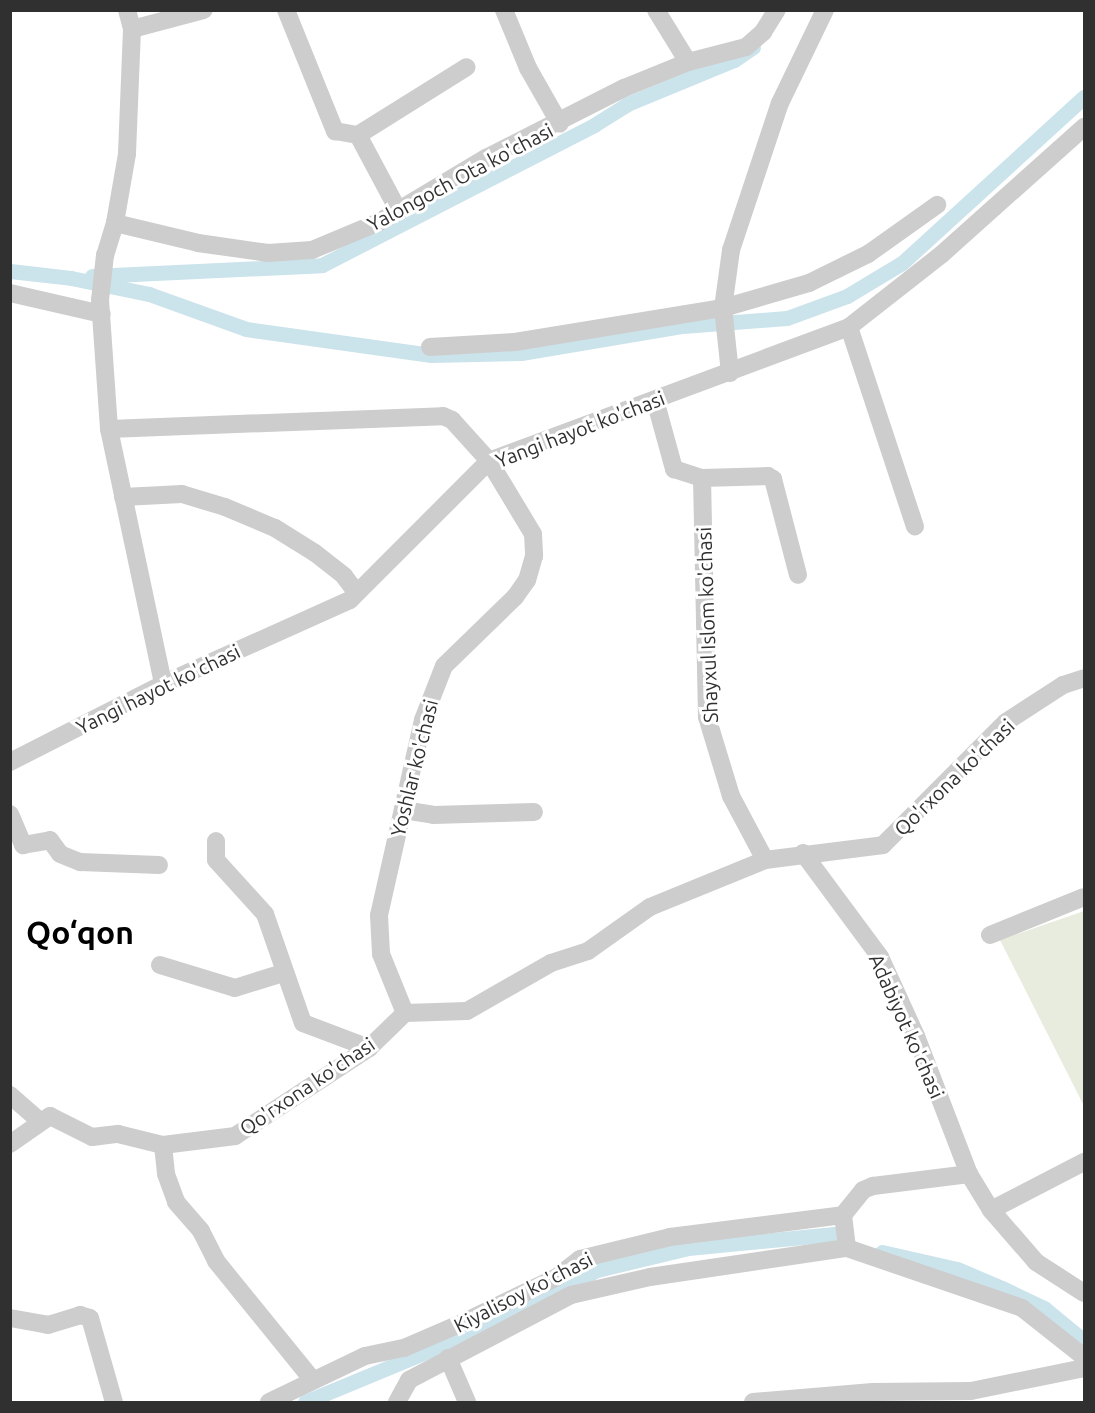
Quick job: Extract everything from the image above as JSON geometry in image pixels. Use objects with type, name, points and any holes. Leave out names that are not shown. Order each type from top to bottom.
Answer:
[{"type":"street","points":[[127,10],[132,29],[127,154],[115,224],[105,255],[101,307],[109,429],[164,684]]},
{"type":"street","points":[[132,29],[204,10]]},
{"type":"street","points":[[286,10],[334,131],[358,135],[467,67]]},
{"type":"street","points":[[504,10],[528,68],[560,124]]},
{"type":"street","points":[[656,10],[687,62]]},
{"type":"street","name":"Yalongoch Ota ko'chasi","points":[[115,224],[198,243],[268,253],[312,250],[398,210],[486,158],[560,124],[624,88],[687,62],[746,47],[764,32],[777,10]]},
{"type":"street","points":[[730,373],[724,343],[723,308],[731,250],[780,102],[825,10]]},
{"type":"street","name":"Yangi hayot ko'chasi","points":[[10,762],[164,684],[350,600],[489,461],[849,327],[942,254],[1084,127]]},
{"type":"street","points":[[358,135],[398,210]]},
{"type":"street","points":[[430,347],[515,342],[723,308],[809,283],[868,254],[937,205]]},
{"type":"street","points":[[10,293],[101,307]]},
{"type":"street","points":[[849,327],[915,526]]},
{"type":"street","points":[[655,400],[674,469],[702,478],[768,476],[773,479],[798,575]]},
{"type":"street","name":"Yoshlar ko'chasi","points":[[109,429],[423,414],[452,420],[489,461],[532,534],[534,556],[527,580],[515,597],[444,666],[423,720],[379,915],[381,954],[405,1013]]},
{"type":"street","name":"Shayxul Islom ko'chasi","points":[[702,478],[707,717],[730,796],[765,860]]},
{"type":"street","points":[[123,497],[182,494],[225,507],[275,528],[315,553],[344,576],[357,593]]},
{"type":"street","name":"Qo'rxona ko'chasi","points":[[41,1122],[50,1116],[92,1137],[118,1134],[163,1145],[235,1136],[369,1048],[405,1013],[467,1011],[551,963],[588,951],[650,907],[765,860],[803,853],[883,845],[1006,722],[1062,685],[1084,678]]},
{"type":"street","points":[[403,810],[433,815],[534,812]]},
{"type":"street","points":[[10,814],[23,845],[50,840],[60,854],[80,862],[159,865]]},
{"type":"street","points":[[216,841],[216,860],[265,914],[283,973],[303,1023],[369,1048]]},
{"type":"street","name":"Adabiyot ko'chasi","points":[[803,853],[880,957],[916,1036],[969,1174],[991,1210],[1036,1262],[1084,1293]]},
{"type":"street","points":[[990,935],[1084,897]]},
{"type":"street","points":[[160,965],[235,988],[283,973]]},
{"type":"street","points":[[10,1095],[41,1122],[10,1144]]},
{"type":"street","points":[[163,1145],[166,1174],[176,1202],[201,1231],[216,1261],[314,1378]]},
{"type":"street","points":[[991,1210],[1084,1162]]},
{"type":"street","points":[[847,1248],[843,1215],[863,1190],[873,1186],[969,1174]]},
{"type":"street","name":"Kiyalisoy ko'chasi","points":[[268,1402],[364,1356],[404,1348],[462,1323],[557,1277],[580,1259],[670,1237],[843,1215]]},
{"type":"street","name":"Kiyalisoy ko'chasi","points":[[397,1402],[408,1380],[571,1295],[650,1278],[847,1248],[1022,1308],[1084,1357]]},
{"type":"street","points":[[10,1318],[48,1325],[80,1316],[90,1318],[114,1402]]},
{"type":"street","points":[[448,1358],[467,1402]]},
{"type":"street","points":[[753,1402],[971,1391],[1084,1368]]},
{"type":"shaded area","points":[[1084,911],[1084,1106],[1000,940]]},
{"type":"waterway","points":[[92,276],[322,265],[594,125],[627,104],[734,60],[753,47]]},
{"type":"waterway","points":[[10,271],[71,278],[149,294],[246,329],[431,355],[521,353],[683,326],[787,318],[847,296],[902,263],[1084,97]]},
{"type":"waterway","points":[[305,1402],[503,1320],[597,1270],[688,1248],[834,1234]]},
{"type":"waterway","points":[[882,1252],[957,1269],[1002,1288],[1044,1308],[1084,1341]]},
{"type":"district","name":"Qo‘qon","points":[[80,932]]}]
